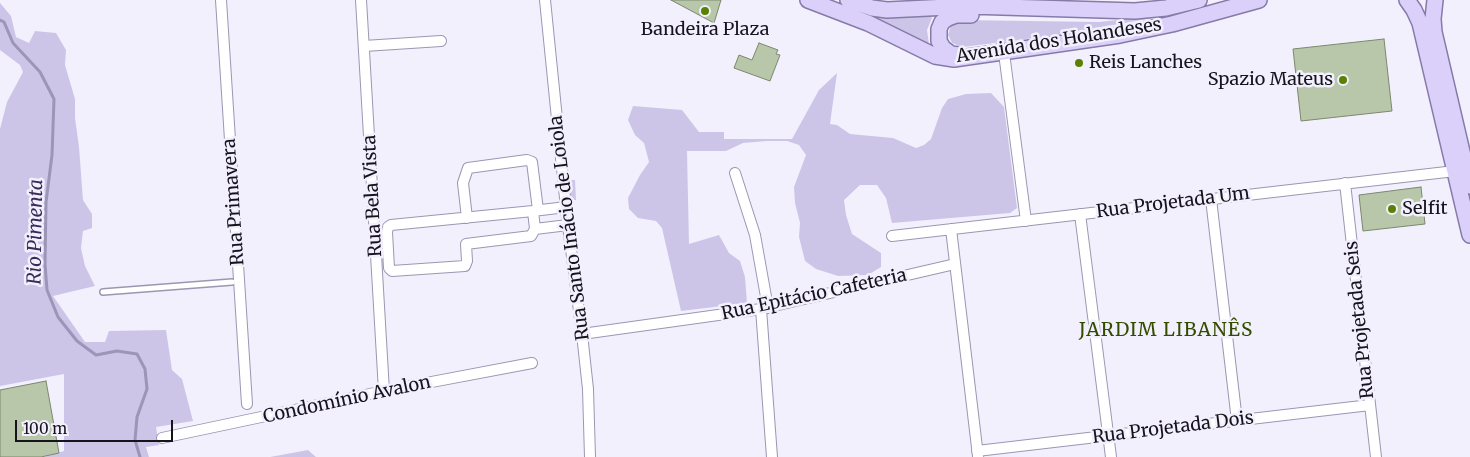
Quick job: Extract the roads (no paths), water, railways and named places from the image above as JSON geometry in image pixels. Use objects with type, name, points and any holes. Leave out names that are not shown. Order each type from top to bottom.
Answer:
[{"type":"main road","name":"Avenida dos Holandeses","points":[[808,0],[868,23],[938,57],[954,59],[1138,32],[1259,0]]},
{"type":"main road","name":"Avenida dos Holandeses","points":[[848,0],[872,8],[887,10],[969,6],[1135,11],[1166,8],[1199,0]]},
{"type":"main road","points":[[1407,0],[1420,23],[1470,235]]},
{"type":"main road","points":[[1435,0],[1434,32],[1470,186]]},
{"type":"main road","points":[[979,56],[955,55],[943,48],[938,37],[942,22],[948,18],[960,15],[1135,11]]},
{"type":"street","name":"Rua Primavera","points":[[221,0],[236,282],[247,404]]},
{"type":"street","name":"Rua Bela Vista","points":[[361,0],[384,391]]},
{"type":"street","name":"Rua Santo Inácio de Loiola","points":[[545,0],[566,207],[588,389],[590,457]]},
{"type":"street","points":[[364,46],[441,41]]},
{"type":"street","points":[[1004,53],[1026,220]]},
{"type":"street","points":[[467,218],[463,182],[468,168],[527,160],[532,162],[536,210],[535,229],[531,236],[466,244],[467,261],[465,266],[392,272],[389,268],[387,232],[388,227],[391,225],[467,218],[536,210],[566,207]]},
{"type":"street","name":"Rua Projetada Um","points":[[892,236],[1455,171]]},
{"type":"street","points":[[735,173],[755,235],[764,309],[772,457]]},
{"type":"street","name":"Rua Projetada Seis","points":[[1345,184],[1376,457]]},
{"type":"street","points":[[1211,199],[1237,421]]},
{"type":"street","points":[[1080,214],[1111,457]]},
{"type":"street","points":[[535,229],[568,225]]},
{"type":"street","points":[[951,229],[978,454]]},
{"type":"street","name":"Rua Epitácio Cafeteria","points":[[582,334],[764,309],[955,264]]},
{"type":"street","name":"Condomínio Avalon","points":[[162,438],[384,391],[532,363]]},
{"type":"street","name":"Rua Projetada Dois","points":[[978,454],[1109,436],[1370,406]]},
{"type":"lane","points":[[103,292],[236,282]]},
{"type":"waterway","name":"Rio Pimenta","points":[[0,20],[4,22],[13,43],[40,72],[54,99],[52,155],[46,202],[45,264],[47,290],[58,317],[77,341],[96,355],[117,351],[137,354],[145,369],[147,389],[137,417],[135,440],[140,457]]},
{"type":"place","name":"Bandeira Plaza","points":[[705,11]]},
{"type":"place","name":"Reis Lanches","points":[[1079,63]]},
{"type":"place","name":"Spazio Mateus","points":[[1343,80]]},
{"type":"place","name":"Selfit","points":[[1392,209]]},
{"type":"district","name":"JARDIM LIBANÊS","points":[[1166,331]]}]
